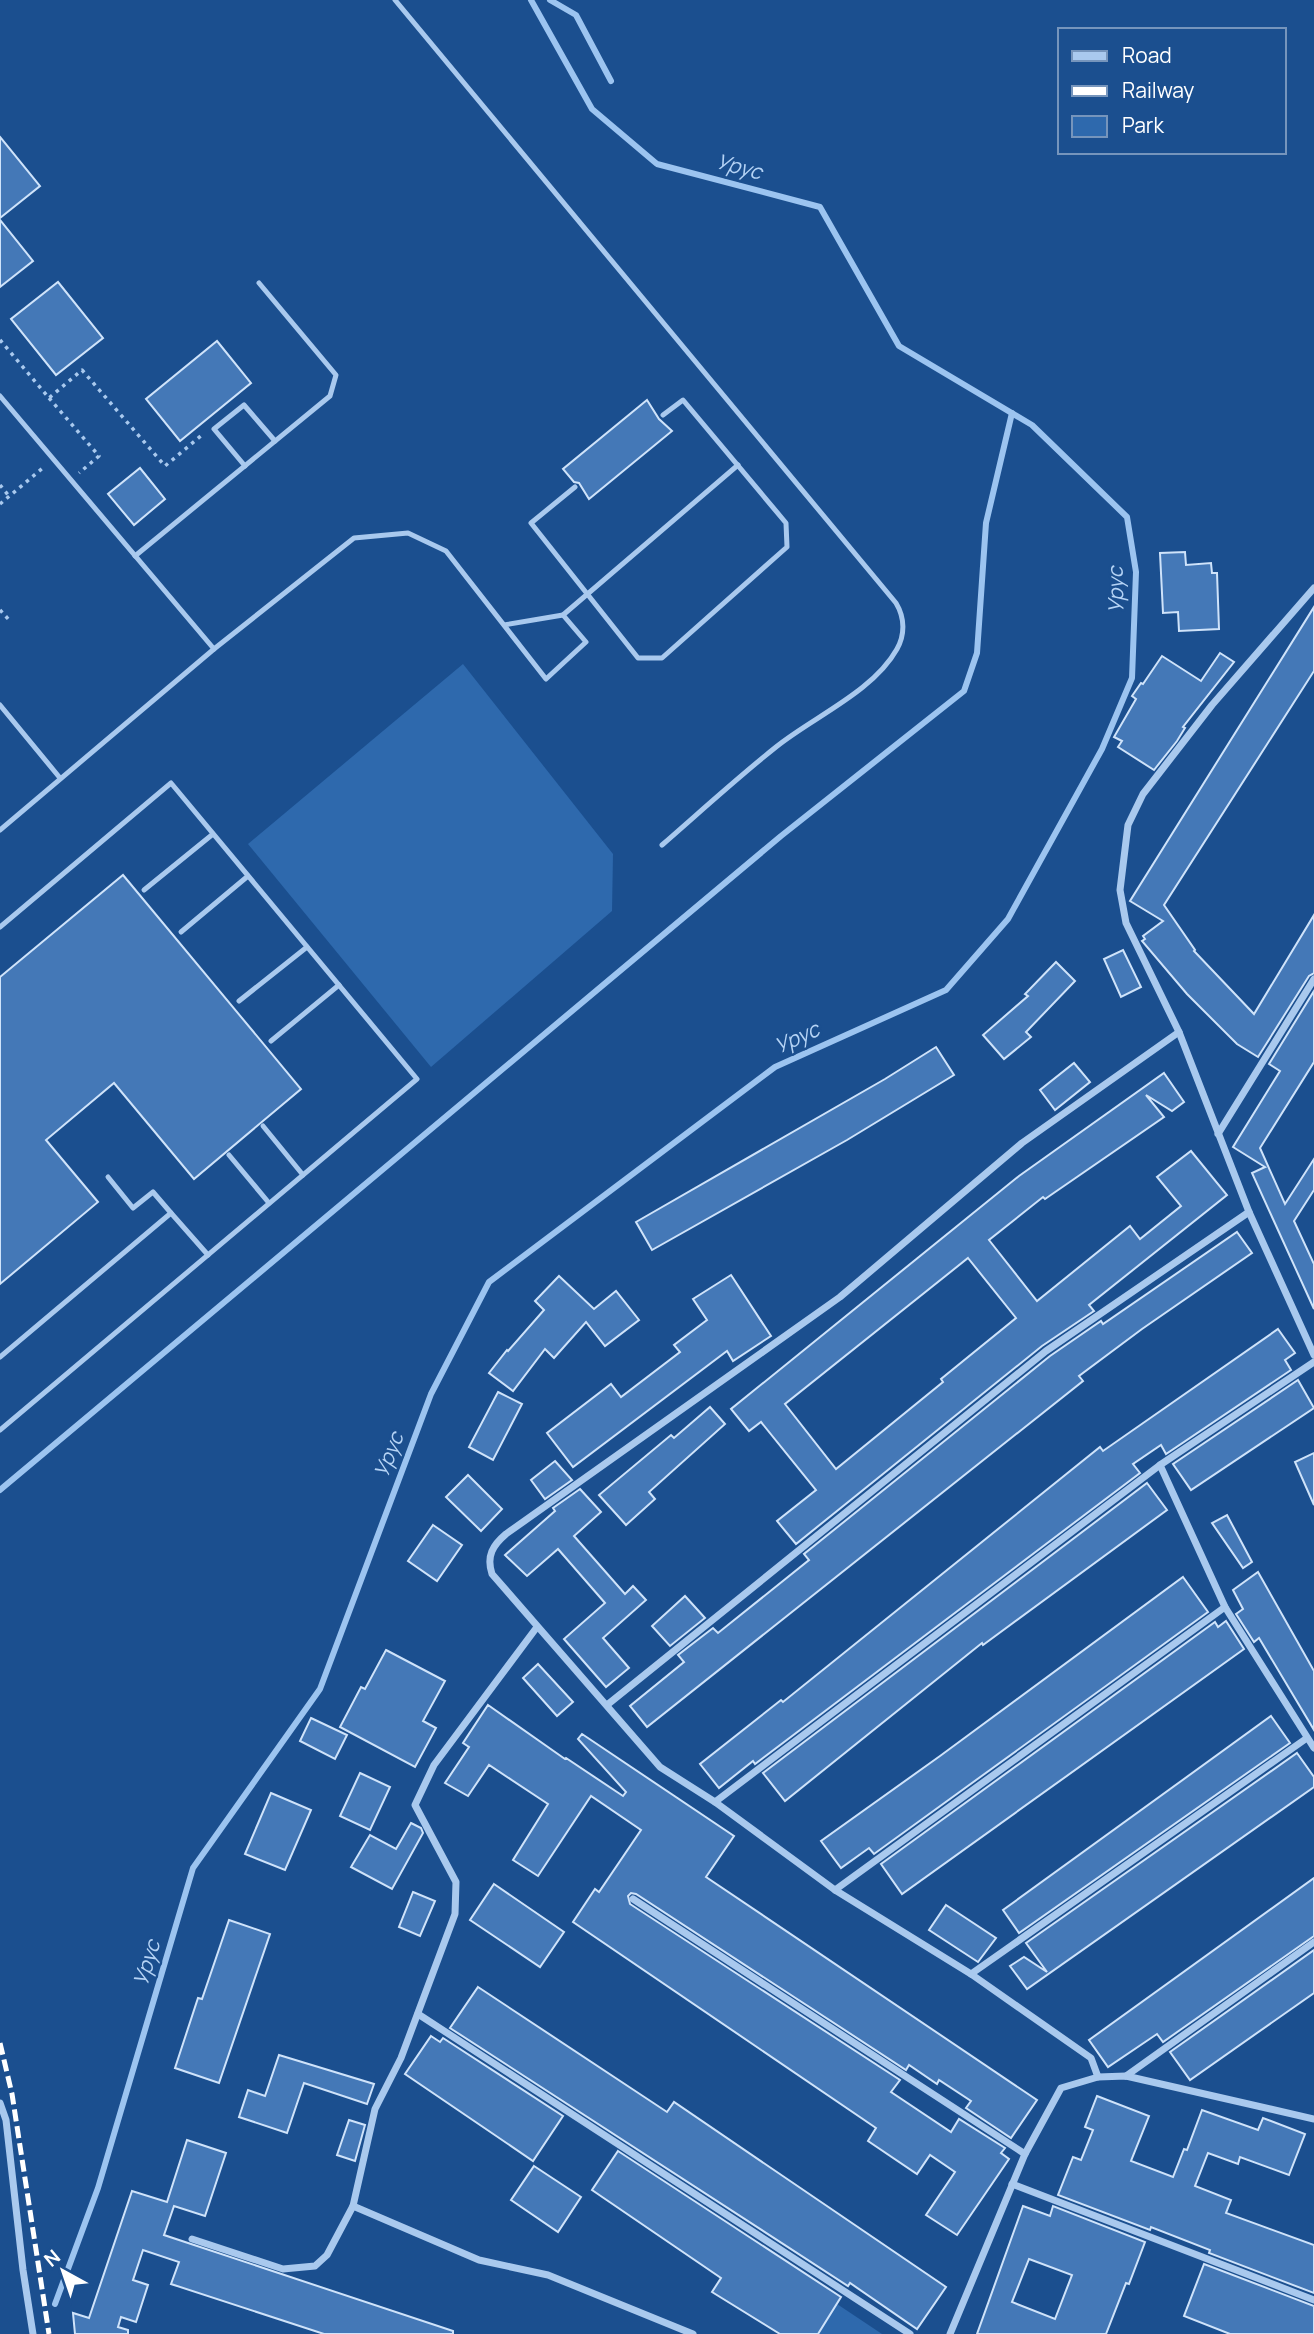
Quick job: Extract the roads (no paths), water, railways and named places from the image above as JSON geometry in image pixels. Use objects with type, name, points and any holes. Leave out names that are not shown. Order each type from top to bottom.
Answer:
[{"type":"street","points":[[1314,588],[1212,705],[1143,794],[1128,825],[1120,890],[1126,923],[1179,1032],[1249,1212],[1314,1355]]},
{"type":"street","points":[[1218,1134],[1314,979]]},
{"type":"street","points":[[1098,2077],[1091,2058],[971,1974],[835,1890],[715,1802],[660,1766],[492,1574],[489,1564],[490,1553],[497,1542],[840,1297],[1022,1143],[1179,1032]]},
{"type":"street","points":[[607,1705],[1046,1351],[1249,1212]]},
{"type":"street","points":[[715,1802],[1160,1465],[1314,1362]]},
{"type":"street","points":[[1160,1465],[1224,1607],[1314,1748]]},
{"type":"street","points":[[835,1890],[1224,1607]]},
{"type":"street","points":[[192,2239],[284,2269],[314,2266],[327,2255],[353,2206],[375,2109],[401,2058],[455,1914],[456,1882],[415,1805],[434,1765],[537,1627]]},
{"type":"street","points":[[971,1974],[1307,1738]]},
{"type":"street","points":[[633,1899],[1025,2154]]},
{"type":"street","points":[[1126,2076],[1314,1942]]},
{"type":"street","points":[[418,2014],[910,2334]]},
{"type":"street","points":[[950,2334],[1025,2154],[1061,2088],[1098,2077],[1126,2076],[1314,2119]]},
{"type":"street","points":[[0,2103],[6,2120],[33,2334]]},
{"type":"street","points":[[1012,2183],[1314,2301]]},
{"type":"street","points":[[353,2206],[479,2259],[548,2275],[693,2334]]},
{"type":"lane","points":[[395,0],[710,377],[902,614],[902,634],[897,649],[875,676],[778,745],[662,845]]},
{"type":"lane","points":[[135,556],[330,396],[336,375],[259,283]]},
{"type":"lane","points":[[0,396],[214,649]]},
{"type":"lane","points":[[575,487],[531,523],[638,658],[662,658],[787,547],[786,523],[683,400],[663,415]]},
{"type":"lane","points":[[245,466],[214,429],[244,405],[275,441]]},
{"type":"lane","points":[[504,625],[563,615],[738,465]]},
{"type":"lane","points":[[0,830],[214,649],[354,538],[408,533],[446,551],[546,679],[586,642],[563,615]]},
{"type":"lane","points":[[0,705],[60,779]]},
{"type":"lane","points":[[0,927],[171,783],[417,1079],[0,1430]]},
{"type":"lane","points":[[144,890],[213,834]]},
{"type":"lane","points":[[181,932],[248,876]]},
{"type":"lane","points":[[239,1001],[307,947]]},
{"type":"lane","points":[[271,1041],[339,985]]},
{"type":"lane","points":[[263,1126],[303,1175]]},
{"type":"lane","points":[[229,1155],[269,1203]]},
{"type":"lane","points":[[108,1177],[133,1208],[153,1192],[208,1255]]},
{"type":"lane","points":[[1,1355],[171,1213]]},
{"type":"waterway","name":"Урус","points":[[55,2304],[98,2188],[193,1868],[320,1689],[431,1394],[489,1282],[775,1067],[946,990],[1008,919],[1102,749],[1132,678],[1136,572],[1127,517],[1032,425],[899,346],[820,207],[657,164],[592,109],[531,0]]},
{"type":"waterway","points":[[550,0],[576,15],[611,81]]},
{"type":"waterway","points":[[0,1490],[781,836],[964,691],[977,653],[986,523],[1012,413]]},
{"type":"railway","points":[[0,2043],[12,2094],[49,2334]]}]
